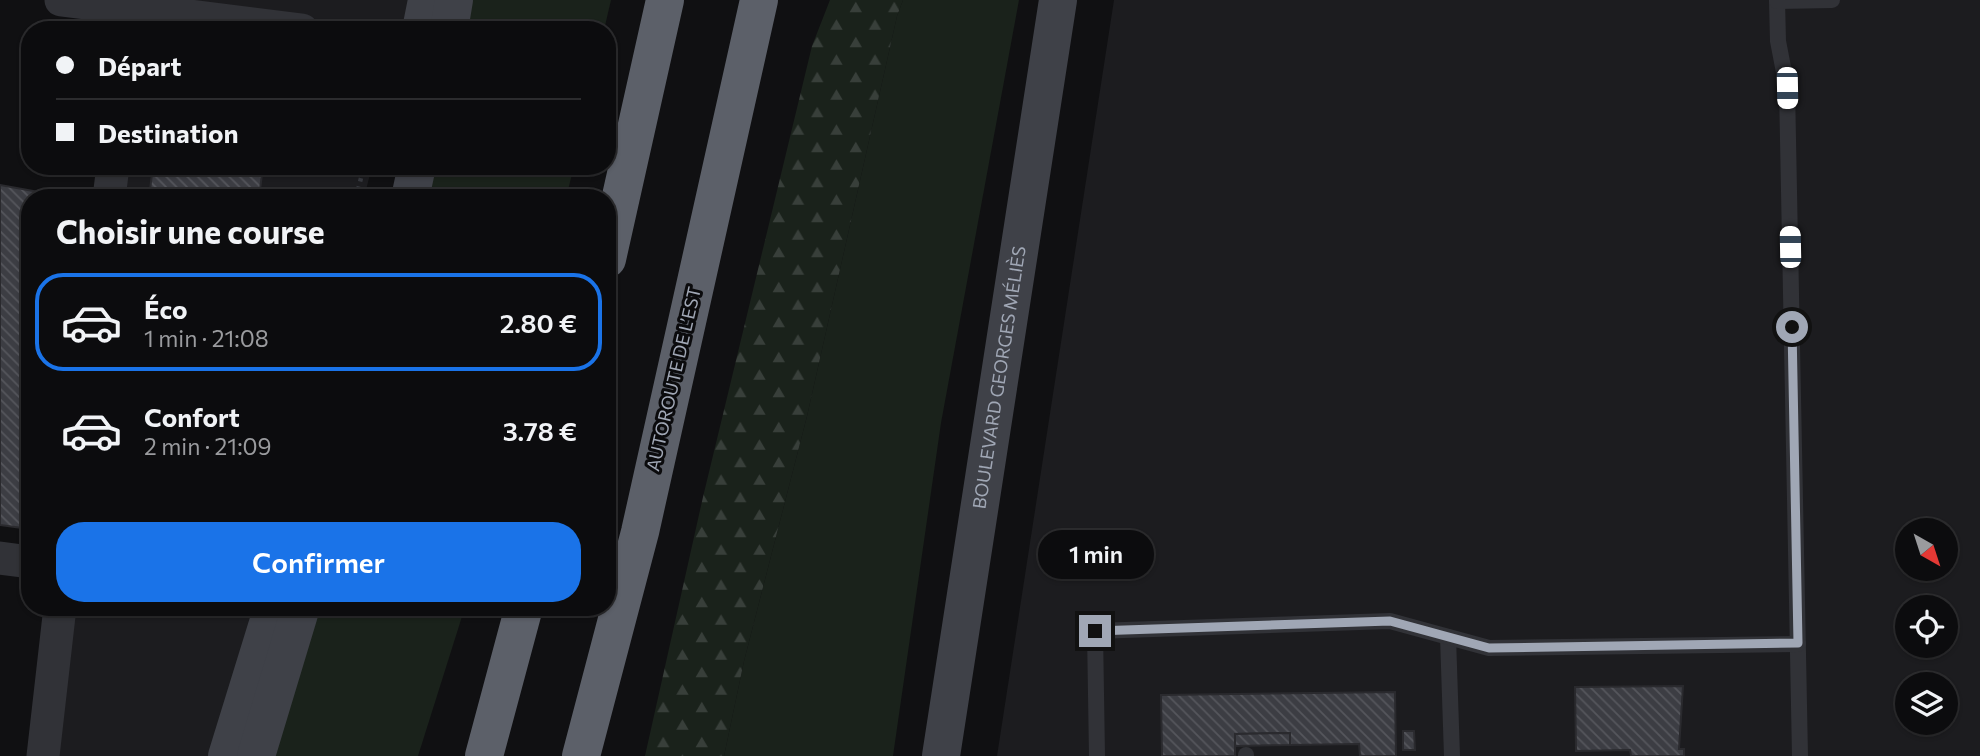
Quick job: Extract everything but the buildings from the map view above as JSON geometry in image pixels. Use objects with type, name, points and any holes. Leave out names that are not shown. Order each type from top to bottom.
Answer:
[{"type":"highway","points":[[616,219],[665,0]]},
{"type":"highway","name":"AUTOROUTE DE L’EST","points":[[581,756],[640,532],[759,0]]},
{"type":"highway","points":[[484,756],[522,616]]},
{"type":"main road","points":[[423,21],[427,0]]},
{"type":"main road","points":[[450,21],[454,0]]},
{"type":"main road","name":"BOULEVARD GEORGES MÉLIÈS","points":[[941,756],[1058,0]]},
{"type":"main road","points":[[227,756],[270,616]]},
{"type":"main road","points":[[256,756],[298,616]]},
{"type":"street","points":[[61,0],[131,13],[211,21]]},
{"type":"street","points":[[0,558],[21,561]]},
{"type":"street","points":[[43,756],[59,616]]},
{"type":"lane","points":[[1800,756],[1787,88],[1778,41],[1777,1],[1832,0]]},
{"type":"lane","points":[[1097,756],[1095,631],[1390,621],[1489,648],[1798,643]]},
{"type":"lane","points":[[1448,637],[1452,756]]},
{"type":"shaded area","points":[[142,0],[414,0],[408,21],[138,21]]},
{"type":"shaded area","points":[[1114,0],[1980,0],[1980,756],[997,756]]},
{"type":"shaded area","points":[[120,175],[370,175],[366,189],[118,189]]},
{"type":"shaded area","points":[[69,616],[253,616],[210,756],[53,756]]},
{"type":"green space","points":[[467,0],[611,0],[606,21],[462,21]]},
{"type":"green space","points":[[830,0],[903,0],[897,16],[807,416],[744,661],[724,756],[645,756],[703,497],[812,46]]},
{"type":"green space","points":[[903,0],[1019,0],[941,423],[893,756],[724,756],[744,661],[807,416],[897,16]]},
{"type":"green space","points":[[427,175],[572,175],[568,189],[424,189]]},
{"type":"green space","points":[[312,616],[462,616],[418,756],[269,756]]},
{"type":"route","points":[[1095,631],[1390,621],[1489,648],[1798,643],[1792,327]]}]
